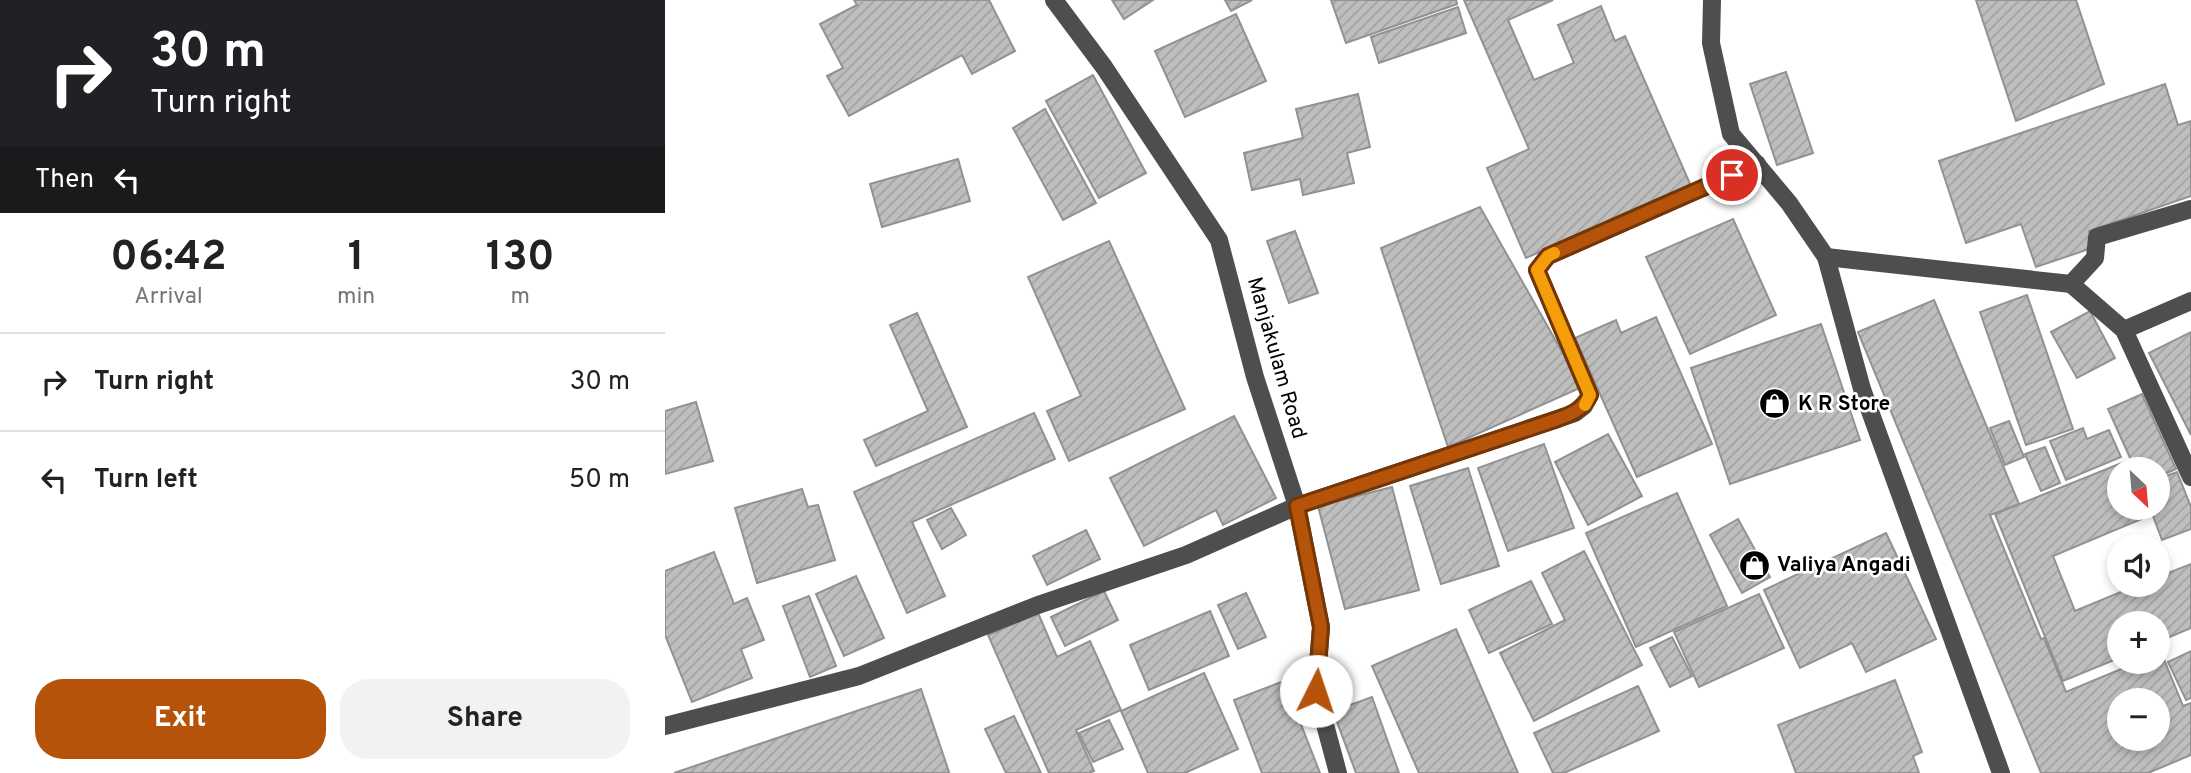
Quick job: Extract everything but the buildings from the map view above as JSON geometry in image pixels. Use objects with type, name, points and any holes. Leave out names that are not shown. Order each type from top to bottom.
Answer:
[{"type":"street","name":"Manjakulam Road","points":[[1054,0],[1104,67],[1219,240],[1255,377],[1297,506],[1321,627],[1316,691],[1338,773]]},
{"type":"street","points":[[1712,0],[1711,43],[1731,134],[1789,203],[1826,257],[1862,389],[2001,773]]},
{"type":"street","points":[[665,726],[859,676],[1038,605],[1186,555],[1297,506],[1574,413],[1584,406],[1590,395],[1537,270],[1548,256],[1757,164]]},
{"type":"street","points":[[2071,284],[2095,258],[2097,237],[2191,209]]},
{"type":"street","points":[[1826,257],[2071,284],[2124,330],[2191,477]]},
{"type":"street","points":[[2124,330],[2191,301]]},
{"type":"slow traffic","points":[[1554,253],[1548,256],[1537,270],[1590,395],[1585,405]]},
{"type":"place","name":"K R Store","points":[[1775,404]]},
{"type":"place","name":"Valiya Angadi","points":[[1754,565]]},
{"type":"route","points":[[1316,691],[1321,627],[1297,506],[1552,421],[1584,406],[1590,395],[1537,270],[1548,256],[1732,175]]}]
